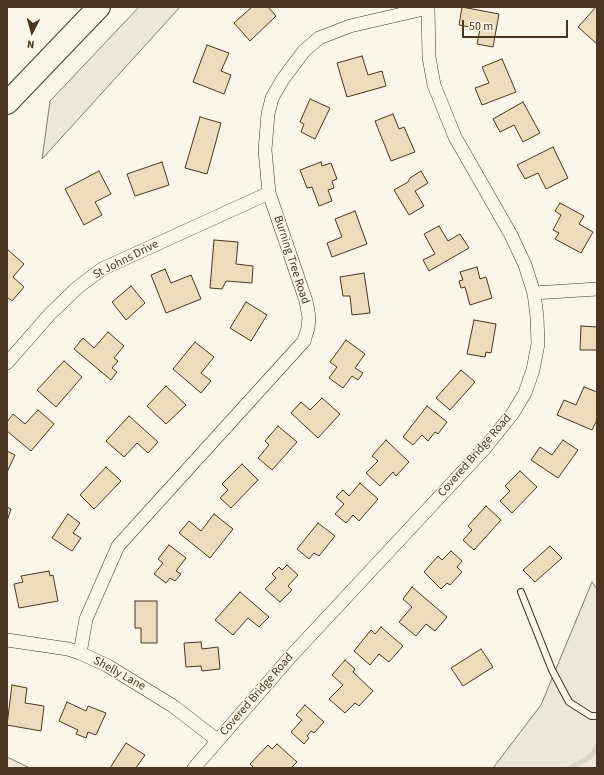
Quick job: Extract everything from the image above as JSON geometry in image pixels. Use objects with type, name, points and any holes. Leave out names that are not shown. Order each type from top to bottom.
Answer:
[{"type":"highway","points":[[7,103],[99,7]]},
{"type":"street","name":"Burning Tree Road","points":[[80,653],[86,619],[118,546],[304,341],[308,328],[309,317],[306,301],[269,193],[265,150],[268,114],[272,98],[283,79],[304,51],[319,38],[350,26],[428,7]]},
{"type":"street","name":"Covered Bridge Road","points":[[194,768],[292,655],[485,448],[513,413],[525,393],[533,370],[538,344],[534,292],[525,266],[511,234],[455,137],[434,85],[428,57],[428,7]]},
{"type":"street","name":"St Johns Drive","points":[[7,363],[55,309],[77,288],[102,269],[269,193]]},
{"type":"street","points":[[534,292],[597,289]]},
{"type":"street","name":"Shelly Lane","points":[[7,640],[68,649],[80,653],[126,676],[167,702],[217,740]]},
{"type":"lane","points":[[521,592],[552,670],[569,702],[591,716],[597,716]]},
{"type":"shaded area","points":[[139,7],[180,7],[42,159],[50,101]]},
{"type":"shaded area","points":[[592,582],[597,589],[597,768],[493,768],[541,705]]},
{"type":"shaded area","points":[[7,757],[30,768],[7,768]]},
{"type":"building","points":[[252,7],[268,7],[276,16],[250,41],[234,23]]},
{"type":"building","points":[[462,7],[499,14],[493,47],[477,44],[480,29],[459,25]]},
{"type":"building","points":[[597,7],[597,44],[578,27]]},
{"type":"building","points":[[207,45],[229,53],[221,71],[231,75],[224,94],[193,82]]},
{"type":"building","points":[[362,56],[368,75],[382,71],[386,86],[347,97],[337,63]]},
{"type":"building","points":[[502,59],[516,92],[482,105],[475,88],[489,83],[482,67]]},
{"type":"building","points":[[310,99],[330,108],[315,139],[301,132],[304,124],[300,122]]},
{"type":"building","points":[[523,102],[540,133],[523,142],[514,125],[500,132],[493,119]]},
{"type":"building","points":[[393,114],[399,129],[404,127],[415,152],[391,161],[375,121]]},
{"type":"building","points":[[200,117],[221,123],[207,174],[185,168]]},
{"type":"building","points":[[553,147],[568,178],[546,189],[538,173],[525,179],[517,165]]},
{"type":"building","points":[[162,162],[169,185],[135,196],[127,174]]},
{"type":"building","points":[[321,162],[322,166],[331,163],[337,179],[332,181],[334,188],[328,190],[332,201],[319,206],[312,187],[307,188],[300,170]]},
{"type":"building","points":[[99,171],[111,194],[95,202],[102,215],[84,225],[65,189]]},
{"type":"building","points":[[421,171],[428,183],[415,191],[424,206],[409,215],[394,190],[408,182],[410,178]]},
{"type":"building","points":[[560,203],[584,216],[579,224],[593,232],[581,253],[555,239],[559,233],[553,230],[561,215],[555,211]]},
{"type":"building","points":[[355,211],[367,244],[332,257],[327,243],[342,237],[335,219]]},
{"type":"building","points":[[439,226],[448,241],[460,234],[469,248],[429,271],[423,260],[435,254],[424,234]]},
{"type":"building","points":[[214,240],[238,242],[236,264],[253,266],[252,283],[226,281],[222,289],[210,288]]},
{"type":"building","points":[[7,249],[24,264],[13,277],[24,287],[12,301],[7,297]]},
{"type":"building","points":[[477,267],[480,279],[486,277],[492,298],[470,305],[465,287],[461,288],[459,281],[463,280],[460,272]]},
{"type":"building","points":[[165,269],[171,283],[191,275],[201,299],[166,313],[151,275]]},
{"type":"building","points":[[364,273],[370,313],[352,315],[350,296],[343,296],[340,277]]},
{"type":"building","points":[[131,286],[145,303],[126,320],[112,302]]},
{"type":"building","points":[[246,302],[267,315],[251,341],[230,328]]},
{"type":"building","points":[[474,320],[496,324],[491,353],[486,352],[485,357],[467,354]]},
{"type":"building","points":[[581,326],[597,327],[597,350],[580,350]]},
{"type":"building","points":[[108,332],[124,346],[114,358],[118,361],[112,368],[117,372],[111,380],[74,349],[83,338],[94,348]]},
{"type":"building","points":[[346,340],[365,354],[355,368],[363,373],[358,380],[352,376],[343,388],[329,378],[337,367],[330,362]]},
{"type":"building","points":[[195,342],[214,357],[201,373],[211,381],[201,393],[173,369]]},
{"type":"building","points":[[64,361],[82,377],[56,407],[37,390]]},
{"type":"building","points":[[461,370],[475,382],[450,410],[436,398]]},
{"type":"building","points":[[166,386],[186,405],[166,424],[147,406]]},
{"type":"building","points":[[584,387],[597,392],[597,420],[592,430],[557,415],[564,400],[576,405]]},
{"type":"building","points":[[322,398],[340,414],[318,438],[291,413],[301,402],[310,410]]},
{"type":"building","points":[[427,406],[447,422],[438,434],[435,432],[428,441],[422,435],[413,445],[403,437]]},
{"type":"building","points":[[38,410],[54,424],[31,451],[7,431],[7,422],[13,414],[25,424]]},
{"type":"building","points":[[129,416],[158,442],[148,453],[137,443],[124,457],[106,441]]},
{"type":"building","points":[[278,426],[297,442],[272,470],[258,458],[269,445],[265,441]]},
{"type":"building","points":[[386,440],[409,462],[396,476],[393,472],[380,486],[366,473],[378,461],[372,456]]},
{"type":"building","points":[[563,440],[578,450],[558,478],[531,460],[540,447],[552,455]]},
{"type":"building","points":[[7,451],[15,455],[7,472]]},
{"type":"building","points":[[242,464],[258,480],[231,508],[220,498],[228,490],[222,484]]},
{"type":"building","points":[[106,467],[121,481],[94,509],[80,495]]},
{"type":"building","points":[[520,471],[537,487],[512,513],[500,501],[510,491],[505,486]]},
{"type":"building","points":[[360,483],[378,499],[359,521],[353,515],[346,523],[335,514],[344,504],[336,497],[343,490],[349,496]]},
{"type":"building","points":[[486,506],[501,520],[474,550],[463,540],[472,530],[468,526]]},
{"type":"building","points":[[7,507],[11,509],[7,521]]},
{"type":"building","points":[[68,514],[80,523],[73,533],[81,538],[72,551],[52,538]]},
{"type":"building","points":[[214,514],[233,529],[210,558],[179,533],[189,521],[201,531]]},
{"type":"building","points":[[318,523],[335,536],[319,556],[314,553],[309,559],[297,549]]},
{"type":"building","points":[[169,545],[186,558],[176,571],[181,574],[175,581],[170,578],[166,583],[154,574],[163,563],[158,559]]},
{"type":"building","points":[[550,546],[562,558],[535,582],[523,570]]},
{"type":"building","points":[[451,551],[462,561],[457,567],[462,572],[450,585],[447,583],[441,589],[424,572],[438,556],[442,560]]},
{"type":"building","points":[[287,565],[298,575],[288,586],[292,590],[280,602],[265,589],[276,578],[272,574],[279,567],[282,570]]},
{"type":"building","points":[[49,571],[50,576],[53,575],[58,601],[19,608],[14,584],[23,582],[21,576]]},
{"type":"building","points":[[412,587],[447,617],[435,631],[426,624],[416,636],[399,622],[412,607],[403,599]]},
{"type":"building","points":[[240,592],[269,617],[259,627],[248,618],[233,635],[215,620]]},
{"type":"building","points":[[135,601],[157,601],[157,643],[141,643],[141,628],[135,628]]},
{"type":"building","points":[[381,627],[403,646],[389,662],[379,654],[370,665],[354,651],[371,630],[375,634]]},
{"type":"building","points":[[201,642],[202,649],[218,647],[220,669],[202,671],[201,666],[186,667],[184,643]]},
{"type":"building","points":[[481,649],[493,667],[463,686],[451,668]]},
{"type":"building","points":[[345,660],[355,669],[353,672],[373,691],[359,706],[355,703],[345,713],[329,699],[343,685],[332,675]]},
{"type":"building","points":[[12,685],[27,688],[25,703],[44,706],[41,731],[7,725]]},
{"type":"building","points":[[67,702],[86,711],[88,706],[106,713],[96,735],[88,732],[86,738],[76,734],[78,730],[59,721]]},
{"type":"building","points":[[305,705],[324,722],[314,733],[311,731],[307,736],[309,738],[304,744],[291,732],[302,720],[296,715]]},
{"type":"building","points":[[126,743],[145,755],[136,768],[110,768]]},
{"type":"building","points":[[277,744],[297,762],[291,768],[254,768],[250,764],[268,745],[272,749]]},
{"type":"waterway","points":[[569,768],[587,759],[597,746]]}]
